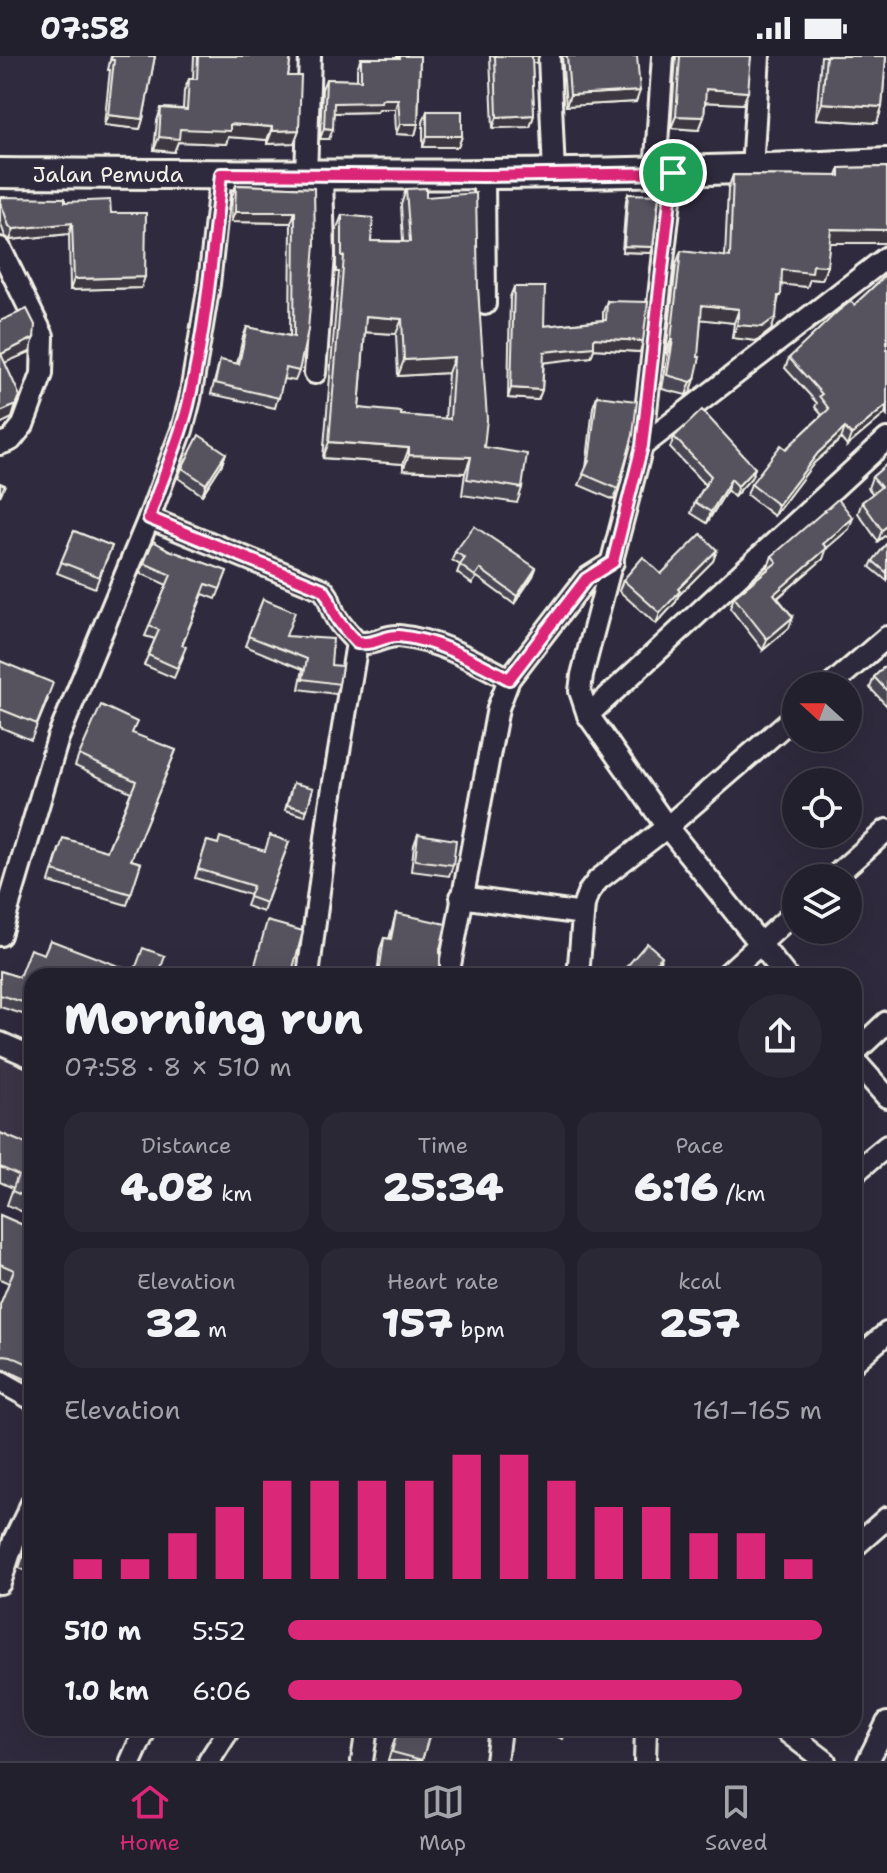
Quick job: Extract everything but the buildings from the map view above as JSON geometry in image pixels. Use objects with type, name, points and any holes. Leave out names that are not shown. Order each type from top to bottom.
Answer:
[{"type":"main road","name":"Jalan Pemuda","points":[[0,173],[484,176],[664,173],[887,163]]},
{"type":"street","points":[[310,56],[314,174],[324,255],[315,373]]},
{"type":"street","points":[[549,56],[554,174]]},
{"type":"street","points":[[663,56],[664,173],[642,446],[580,691],[588,715],[667,827],[780,968]]},
{"type":"street","points":[[752,169],[759,56]]},
{"type":"street","points":[[0,935],[58,738],[182,430],[209,284],[221,174]]},
{"type":"street","points":[[484,176],[485,304]]},
{"type":"street","points":[[0,248],[43,336],[42,374],[23,425],[11,440],[0,444]]},
{"type":"street","points":[[642,446],[887,257]]},
{"type":"street","points":[[588,715],[887,439]]},
{"type":"street","points":[[149,518],[322,589],[329,595],[338,620],[357,643],[372,644],[384,637],[397,636],[426,642],[469,658],[509,679]]},
{"type":"street","points":[[449,968],[498,708],[509,679],[586,579],[613,562]]},
{"type":"street","points":[[846,672],[887,637]]},
{"type":"street","points":[[309,968],[330,806],[357,643]]},
{"type":"street","points":[[579,968],[583,914],[588,893],[598,880],[667,827],[782,727]]},
{"type":"street","points":[[849,864],[887,830]]},
{"type":"street","points":[[461,897],[583,914]]},
{"type":"street","points":[[733,968],[782,923]]},
{"type":"street","points":[[862,1045],[887,1022]]},
{"type":"street","points":[[0,1043],[24,1054]]},
{"type":"street","points":[[862,1069],[887,1097]]},
{"type":"street","points":[[862,1166],[887,1146]]},
{"type":"street","points":[[862,1355],[887,1333]]},
{"type":"street","points":[[0,1381],[24,1394]]},
{"type":"street","points":[[862,1540],[887,1518]]},
{"type":"street","points":[[0,1583],[24,1519]]},
{"type":"street","points":[[868,1761],[887,1723]]},
{"type":"street","points":[[131,1761],[142,1736]]},
{"type":"street","points":[[209,1761],[225,1736]]},
{"type":"street","points":[[362,1761],[366,1736]]},
{"type":"street","points":[[496,1761],[499,1736]]},
{"type":"street","points":[[645,1761],[646,1736]]},
{"type":"street","points":[[792,1736],[825,1761]]},
{"type":"shaded area","points":[[0,1054],[24,1064],[24,1141],[0,1133]]},
{"type":"route","points":[[673,173],[642,446],[613,562],[586,579],[509,679],[469,658],[426,642],[397,636],[384,637],[372,644],[357,643],[338,620],[329,595],[322,589],[149,518],[182,430],[190,399],[209,284],[221,174],[484,176],[673,173]]}]
